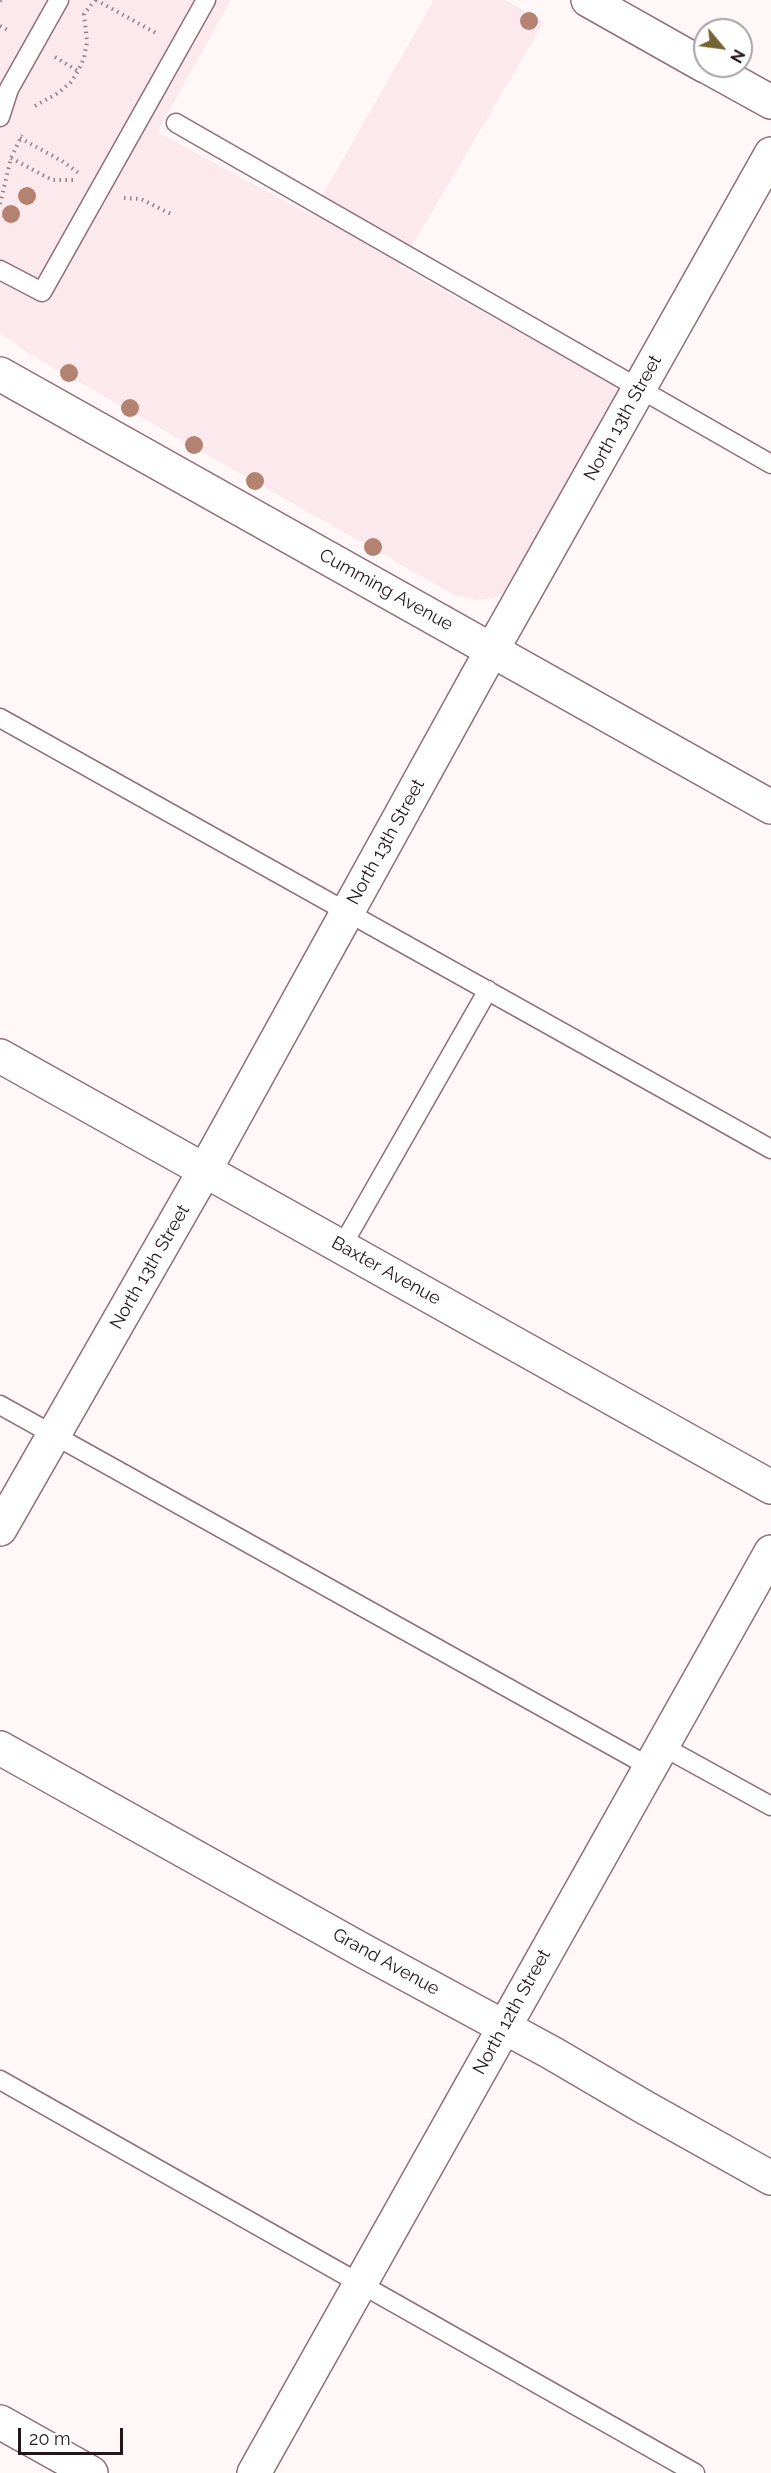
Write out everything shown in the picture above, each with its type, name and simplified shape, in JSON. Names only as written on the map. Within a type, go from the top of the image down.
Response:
[{"type":"street","points":[[588,0],[693,59]]},
{"type":"street","points":[[727,78],[771,102]]},
{"type":"street","name":"North 13th Street","points":[[0,1529],[205,1170],[492,650],[771,154]]},
{"type":"street","name":"Cumming Avenue","points":[[0,374],[771,807]]},
{"type":"street","name":"Baxter Avenue","points":[[0,1056],[342,1245],[771,1487]]},
{"type":"street","name":"North 12th Street","points":[[254,2473],[771,1552]]},
{"type":"street","name":"Grand Avenue","points":[[0,1748],[349,1943],[504,2026],[771,2178]]},
{"type":"street","points":[[0,2422],[91,2473]]},
{"type":"lane","points":[[0,117],[9,89],[59,0]]},
{"type":"lane","points":[[0,270],[42,292],[206,0]]},
{"type":"lane","points":[[176,123],[771,464]]},
{"type":"lane","points":[[0,718],[771,1149]]},
{"type":"lane","points":[[342,1245],[488,990]]},
{"type":"lane","points":[[0,1405],[656,1757],[771,1806]]},
{"type":"lane","points":[[0,2080],[695,2473]]},
{"type":"path","points":[[32,112],[36,104],[58,93],[71,82],[78,70],[84,58],[87,42],[84,14],[96,0],[180,46]]},
{"type":"path","points":[[0,204],[11,158],[24,130]]},
{"type":"path","points":[[11,158],[52,180],[86,179]]},
{"type":"shaded area","points":[[0,0],[231,0],[157,132],[311,215],[434,0],[505,0],[544,22],[400,266],[625,391],[507,591],[491,599],[475,600],[453,594],[26,352],[0,333]]}]
